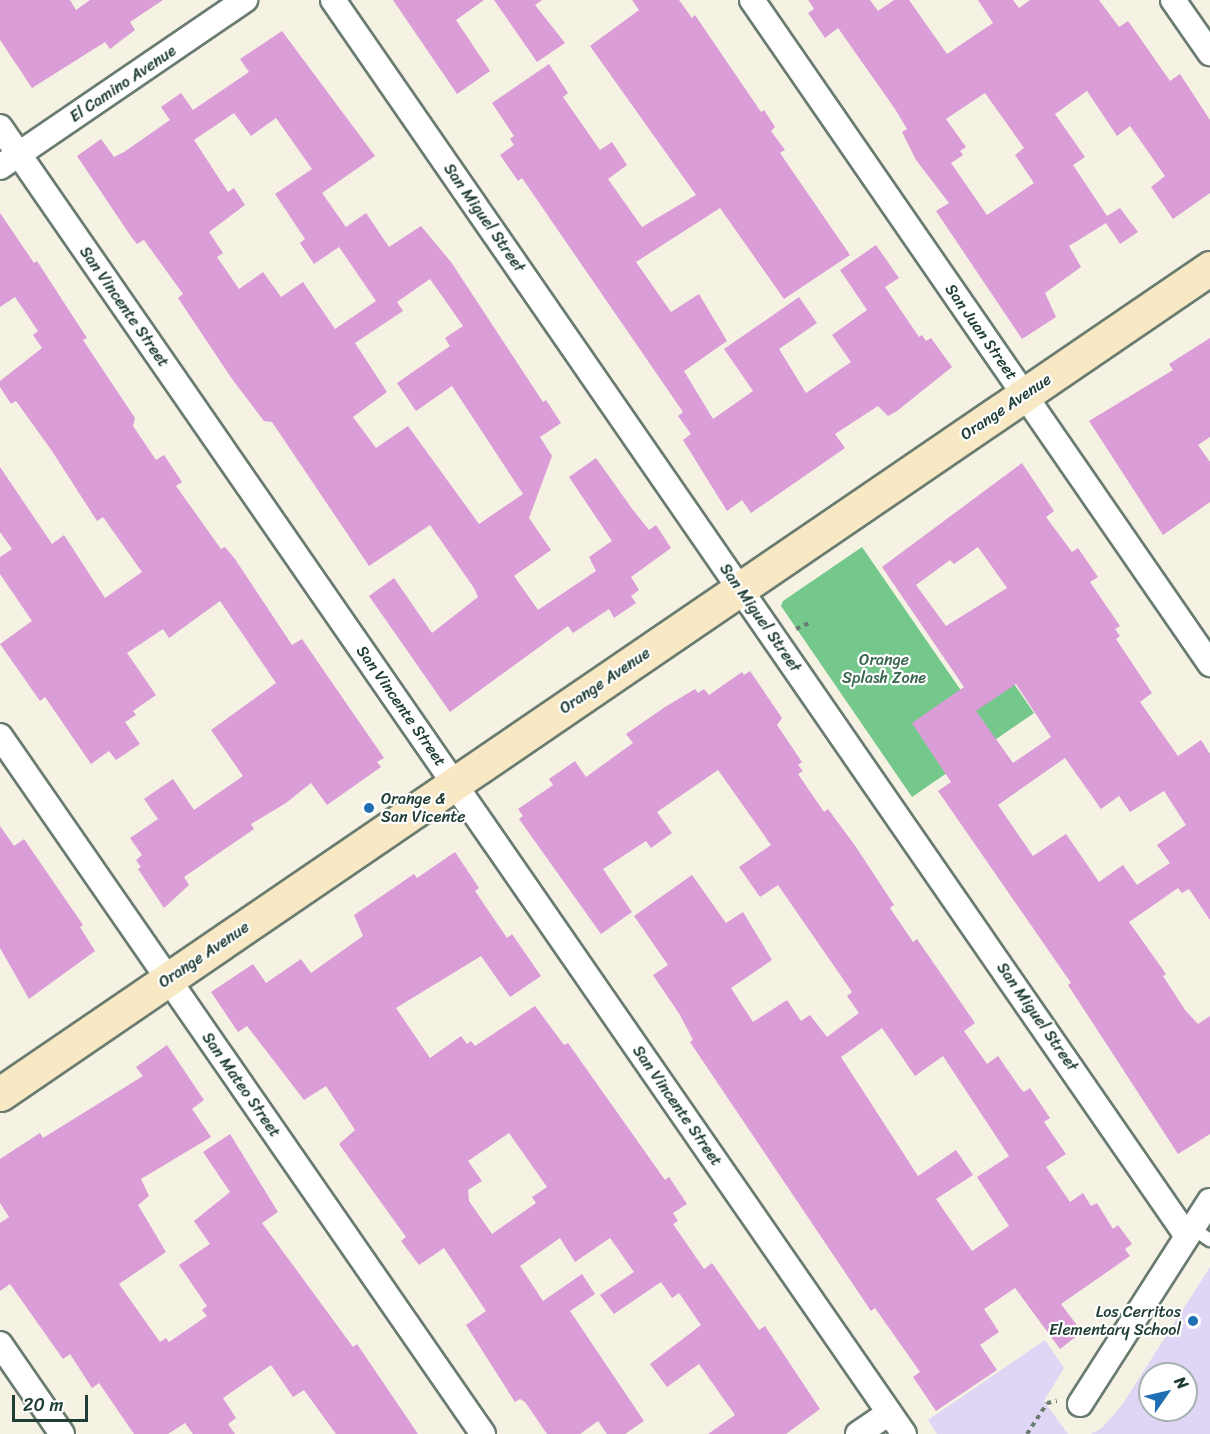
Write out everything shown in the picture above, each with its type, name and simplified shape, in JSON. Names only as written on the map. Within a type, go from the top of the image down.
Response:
[{"type":"street","name":"El Camino Avenue","points":[[10,161],[245,0]]},
{"type":"street","name":"San Miguel Street","points":[[333,0],[740,588],[1197,1234]]},
{"type":"street","name":"San Juan Street","points":[[752,0],[1210,664]]},
{"type":"street","points":[[1173,0],[1210,53]]},
{"type":"street","name":"San Vincente Street","points":[[0,127],[10,161],[454,784],[904,1434]]},
{"type":"street","name":"Orange Avenue","points":[[0,1094],[1210,268]]},
{"type":"street","name":"San Mateo Street","points":[[0,736],[483,1434]]},
{"type":"street","points":[[1080,1404],[1197,1234],[1210,1201]]},
{"type":"street","points":[[0,1344],[62,1434]]},
{"type":"street","points":[[858,1434],[889,1413]]},
{"type":"path","points":[[1027,1434],[1047,1403]]},
{"type":"shaded area","name":"Los Cerritos Elementary School","points":[[1210,1267],[1210,1434],[1091,1434],[1102,1428],[1122,1405],[1138,1380],[1138,1422],[1198,1422],[1198,1362],[1149,1362]]},
{"type":"shaded area","name":"Los Cerritos Elementary School","points":[[1045,1340],[1064,1368],[1044,1401],[1068,1434],[937,1434],[928,1420]]},
{"type":"green space","name":"Orange Splash Zone","points":[[862,547],[962,692],[1001,665],[1034,713],[912,797],[781,606],[783,601]]},
{"type":"building","points":[[0,0],[70,0],[76,10],[90,0],[163,0],[130,22],[135,30],[110,49],[105,42],[32,88],[0,40]]},
{"type":"building","points":[[393,0],[484,0],[456,20],[490,71],[457,94]]},
{"type":"building","points":[[494,0],[542,0],[535,5],[565,43],[537,62]]},
{"type":"building","points":[[632,0],[679,0],[692,18],[695,15],[761,112],[764,110],[775,127],[771,131],[785,150],[780,153],[850,255],[784,299],[720,208],[636,262],[671,312],[699,294],[727,341],[684,371],[713,419],[753,391],[724,349],[799,297],[817,323],[779,349],[806,393],[851,362],[832,335],[867,310],[840,270],[876,245],[899,278],[885,287],[919,337],[922,335],[926,341],[931,338],[952,367],[897,411],[888,416],[878,406],[835,434],[845,448],[751,513],[742,500],[727,511],[683,440],[691,434],[678,416],[683,412],[522,178],[518,181],[500,155],[514,145],[510,139],[514,136],[492,103],[549,64],[568,93],[563,97],[600,150],[612,142],[627,165],[608,179],[642,227],[696,195],[590,46],[639,10]]},
{"type":"building","points":[[808,0],[870,0],[878,11],[894,0],[909,0],[947,54],[993,23],[978,0],[1013,0],[1019,8],[1030,0],[1099,0],[1119,27],[1128,21],[1170,81],[1180,74],[1210,120],[1210,193],[1173,219],[1151,187],[1165,176],[1130,126],[1117,136],[1087,91],[1055,114],[1085,157],[1073,165],[1107,216],[1120,208],[1138,232],[1120,244],[1106,223],[1069,246],[1081,267],[1045,293],[1056,317],[1022,339],[936,211],[949,203],[916,160],[902,132],[907,129],[895,109],[838,28],[825,38],[808,13],[814,9]],"holes":[[[985,93],[1024,148],[1015,155],[1034,183],[987,215],[951,163],[963,155],[960,151],[966,147],[946,119]]]},
{"type":"building","points":[[282,31],[375,156],[322,193],[346,227],[366,213],[389,247],[421,226],[451,262],[543,402],[546,400],[561,423],[540,437],[552,456],[529,518],[551,550],[514,576],[538,610],[596,571],[589,557],[612,541],[569,477],[596,458],[649,530],[656,525],[671,548],[631,577],[639,590],[631,596],[636,603],[614,618],[609,609],[573,633],[568,626],[450,712],[369,596],[394,578],[432,633],[478,597],[474,588],[430,525],[369,566],[272,422],[264,421],[232,379],[178,298],[183,294],[144,240],[137,244],[132,238],[77,156],[101,139],[114,157],[124,152],[170,120],[161,107],[181,93],[193,110],[249,72],[240,59]],"holes":[[[234,113],[251,136],[276,118],[312,169],[275,194],[305,239],[300,243],[314,264],[339,247],[376,301],[335,329],[303,282],[281,297],[263,272],[239,289],[217,257],[223,253],[209,232],[245,205],[234,188],[228,192],[194,140]],[[430,279],[463,326],[445,338],[450,346],[397,383],[416,411],[452,386],[523,494],[479,524],[408,426],[376,448],[353,417],[387,392],[355,343],[403,311],[397,302]]]},
{"type":"building","points":[[0,213],[34,263],[37,261],[87,338],[83,340],[135,418],[133,426],[156,460],[164,455],[182,482],[176,486],[221,549],[225,547],[235,559],[292,645],[302,639],[384,758],[377,762],[381,767],[327,805],[311,783],[286,803],[251,824],[254,829],[184,877],[189,885],[164,908],[138,869],[141,867],[136,860],[142,855],[130,838],[158,819],[144,799],[173,779],[194,810],[243,776],[211,730],[276,683],[220,601],[169,638],[163,629],[127,653],[156,695],[133,711],[136,715],[125,722],[140,744],[116,760],[109,751],[91,764],[45,697],[40,701],[0,644],[32,621],[0,574],[0,557],[12,549],[0,532],[0,467],[52,544],[64,535],[105,598],[142,572],[103,517],[97,521],[52,451],[16,401],[11,404],[0,387],[0,381],[42,348],[33,335],[38,331],[15,297],[0,307]]},
{"type":"building","points":[[1210,338],[1210,437],[1198,445],[1210,462],[1210,502],[1163,535],[1089,421],[1173,370],[1169,364]]},
{"type":"building","points":[[1022,463],[1054,511],[1046,517],[1072,552],[1078,548],[1098,577],[1090,582],[1120,626],[1115,629],[1120,636],[1116,639],[1152,693],[1140,702],[1178,756],[1201,740],[1210,754],[1210,920],[1189,889],[1182,893],[1178,888],[1129,922],[1166,974],[1163,976],[1185,1010],[1198,1024],[1210,1016],[1210,1134],[1178,1154],[1068,985],[1071,983],[938,791],[951,782],[912,723],[964,687],[882,567]],"holes":[[[978,547],[1007,588],[946,626],[916,585],[950,560],[954,564]],[[1016,684],[1051,737],[1013,763],[976,711]],[[1065,758],[1101,809],[1119,796],[1130,812],[1164,791],[1186,825],[1157,845],[1170,863],[1137,885],[1123,865],[1099,882],[1066,834],[1033,856],[998,805]]]},
{"type":"building","points":[[750,671],[782,718],[777,725],[802,762],[798,765],[803,771],[798,774],[824,812],[828,809],[856,847],[894,905],[890,908],[913,942],[917,939],[975,1023],[964,1031],[987,1064],[998,1056],[1024,1092],[1030,1088],[1050,1118],[1044,1122],[1066,1154],[1046,1167],[1070,1202],[1083,1193],[1091,1206],[1097,1203],[1113,1229],[1118,1225],[1132,1244],[1125,1249],[1130,1256],[1061,1304],[1082,1332],[1060,1349],[1015,1288],[984,1309],[999,1332],[980,1345],[997,1370],[936,1411],[913,1377],[920,1372],[875,1308],[871,1311],[690,1042],[693,1040],[680,1015],[653,975],[668,965],[634,916],[692,875],[726,923],[743,912],[772,960],[731,988],[753,1022],[787,1000],[801,1021],[810,1015],[827,1037],[859,1013],[847,996],[852,992],[778,885],[760,897],[739,867],[771,845],[718,770],[657,812],[672,833],[651,848],[646,841],[603,869],[632,912],[601,934],[519,819],[523,816],[518,809],[553,785],[549,779],[575,761],[586,777],[633,743],[626,734],[665,707],[695,689],[698,693],[704,689],[709,695],[742,672],[744,675]],"holes":[[[882,1028],[915,1076],[943,1056],[1009,1156],[977,1177],[1009,1226],[972,1251],[936,1199],[973,1175],[956,1150],[918,1176],[841,1057]]]},
{"type":"building","points":[[0,826],[14,846],[24,839],[83,925],[80,927],[95,951],[29,999],[0,948]]},
{"type":"building","points":[[455,852],[479,888],[475,891],[507,938],[512,934],[541,976],[510,997],[481,956],[396,1008],[430,1058],[461,1036],[467,1044],[471,1041],[475,1046],[535,1006],[564,1045],[568,1043],[665,1180],[669,1177],[687,1204],[673,1213],[678,1221],[673,1224],[704,1269],[712,1263],[759,1330],[765,1326],[820,1409],[786,1434],[708,1434],[735,1415],[699,1364],[667,1387],[650,1364],[701,1325],[679,1293],[672,1298],[661,1282],[614,1314],[600,1295],[634,1272],[610,1238],[575,1262],[560,1238],[520,1266],[543,1301],[582,1274],[595,1294],[570,1311],[644,1421],[625,1434],[607,1434],[598,1421],[580,1434],[547,1434],[525,1402],[520,1399],[515,1402],[466,1325],[486,1311],[444,1248],[419,1265],[401,1241],[406,1237],[339,1144],[355,1130],[326,1086],[304,1100],[247,1026],[238,1032],[211,992],[253,964],[266,983],[301,959],[311,973],[363,936],[354,915],[414,874],[417,878]],"holes":[[[509,1133],[547,1187],[532,1197],[536,1203],[492,1234],[469,1201],[468,1190],[482,1181],[468,1161]]]},
{"type":"building","points":[[167,1045],[204,1100],[192,1109],[211,1137],[141,1179],[149,1196],[138,1205],[166,1252],[119,1284],[160,1342],[166,1338],[169,1342],[207,1316],[202,1310],[207,1306],[179,1265],[210,1244],[194,1221],[230,1192],[203,1152],[230,1134],[278,1212],[262,1223],[353,1347],[357,1344],[418,1434],[336,1434],[304,1390],[293,1397],[271,1365],[223,1398],[236,1418],[228,1424],[235,1434],[193,1434],[185,1423],[168,1434],[134,1434],[99,1383],[92,1388],[70,1354],[63,1359],[10,1284],[0,1291],[0,1223],[9,1217],[0,1203],[0,1159],[40,1133],[43,1138],[143,1076],[136,1067]]},
{"type":"place","name":"Orange & San Vicente","points":[[369,808]]},
{"type":"place","name":"Los Cerritos Elementary School","points":[[1193,1321]]}]
